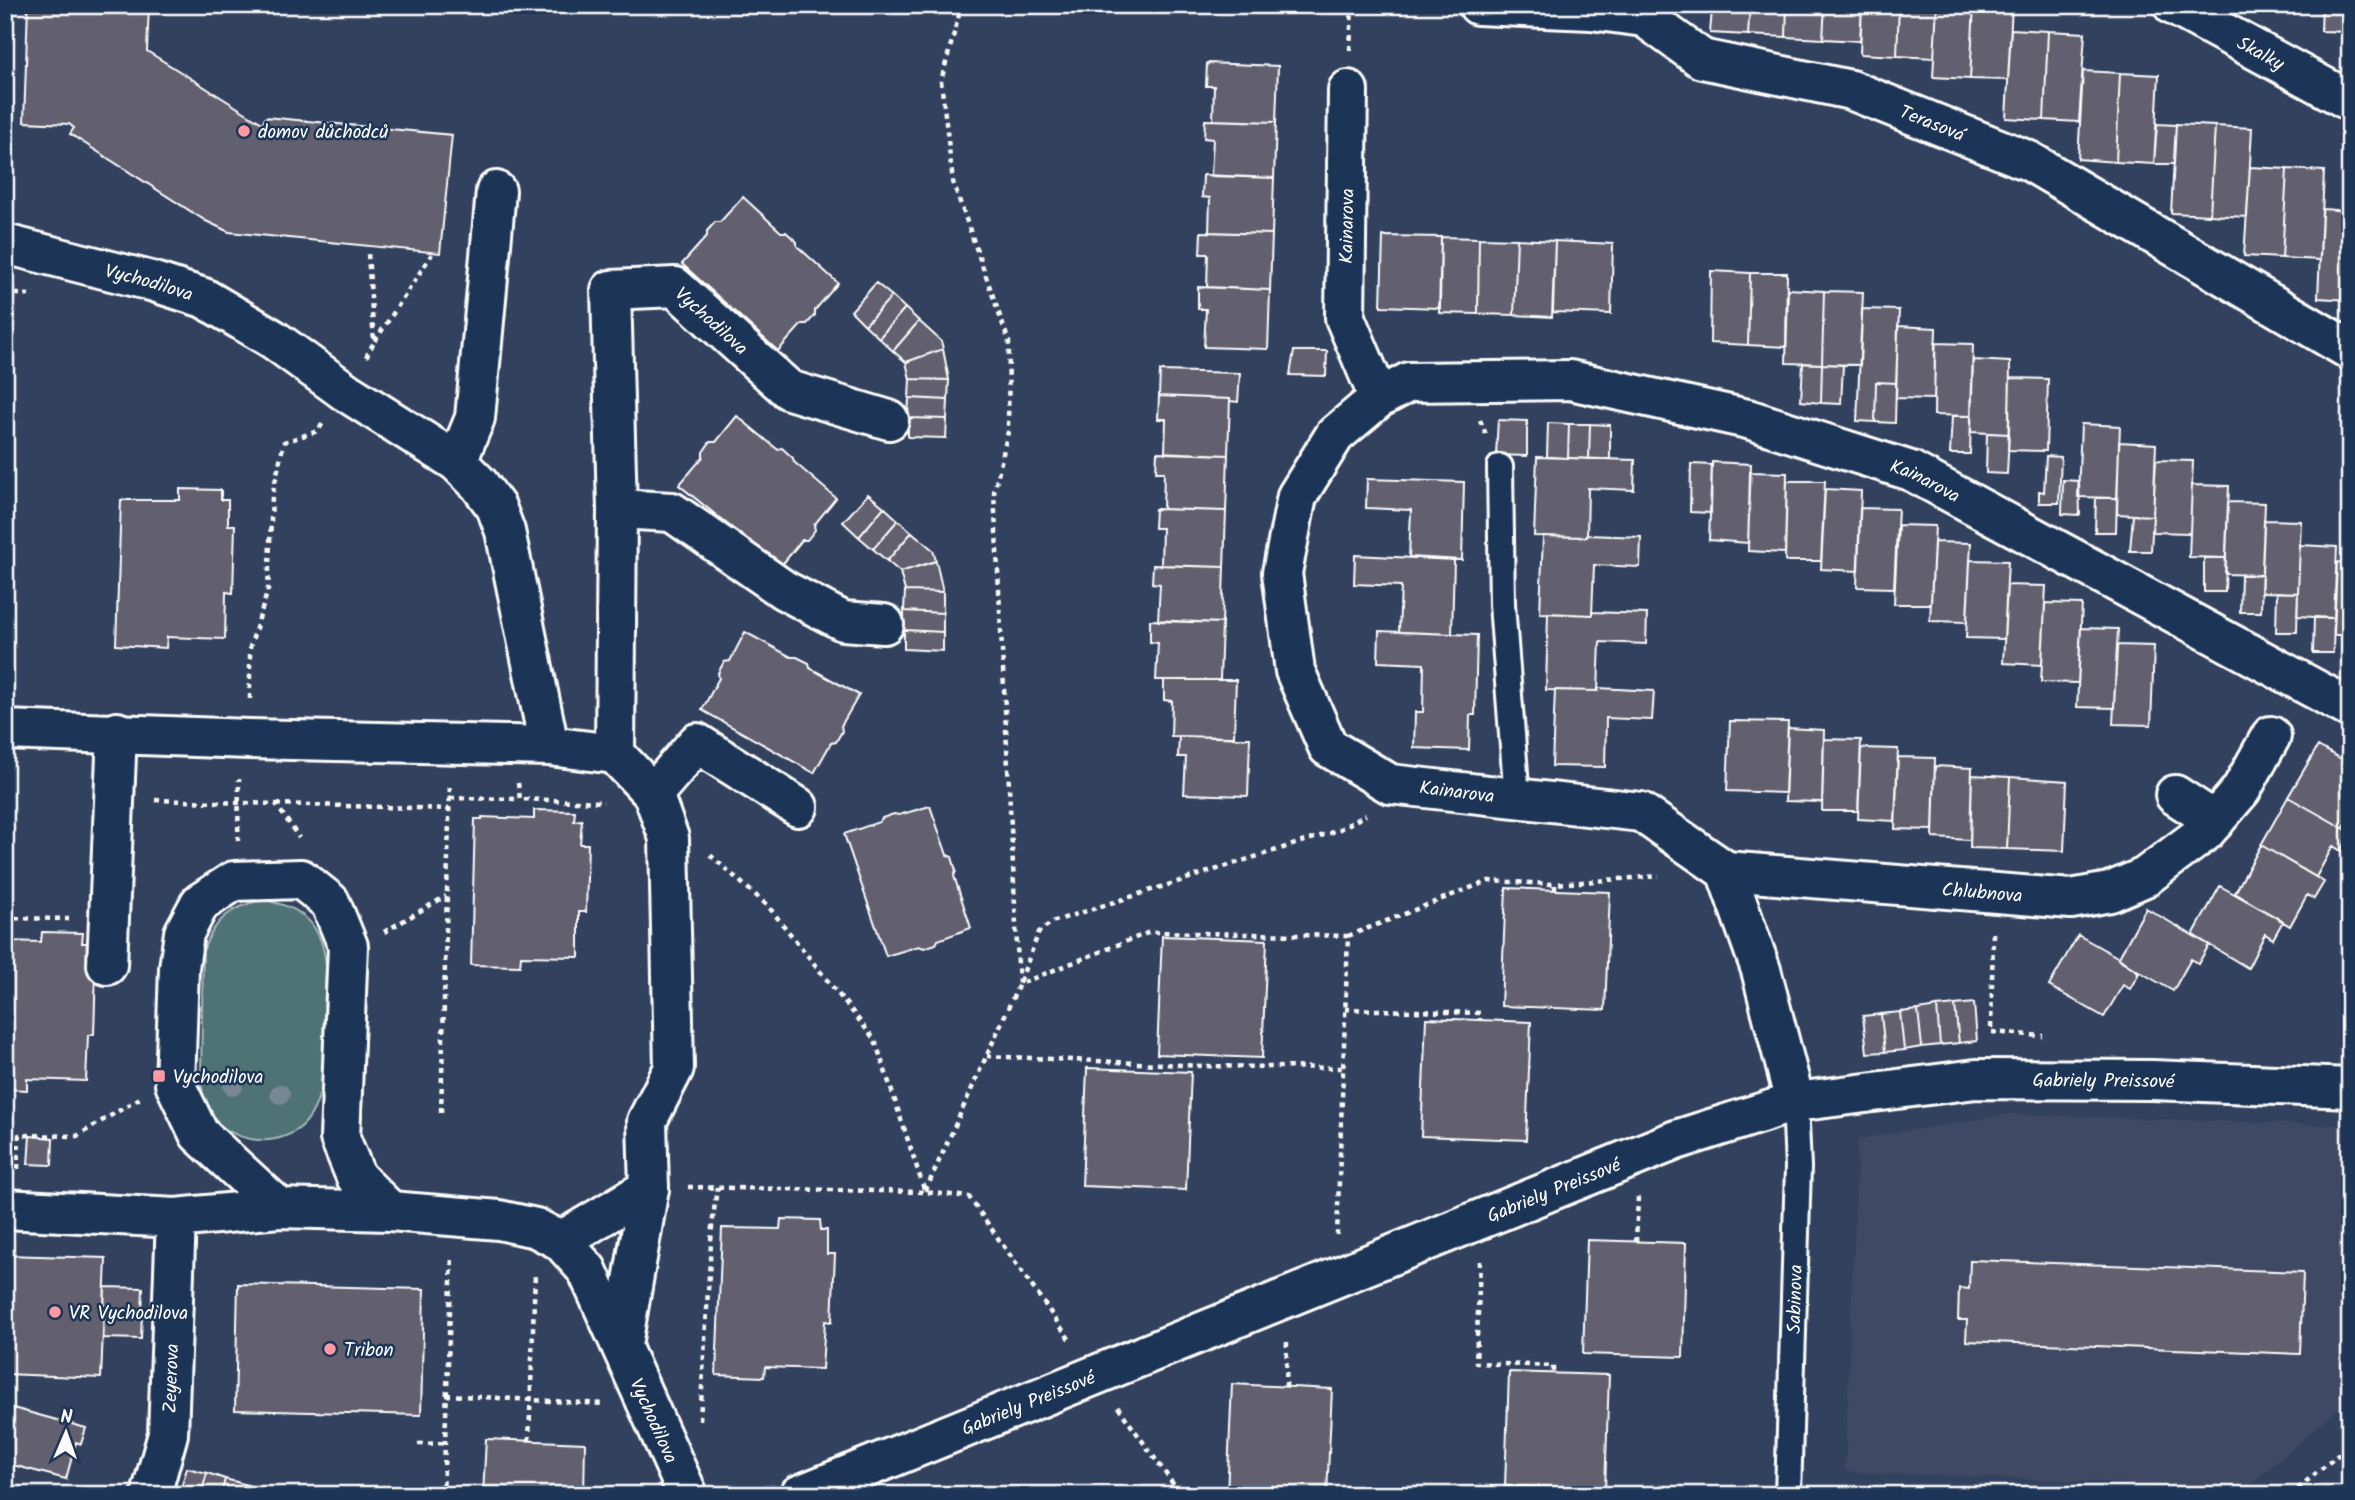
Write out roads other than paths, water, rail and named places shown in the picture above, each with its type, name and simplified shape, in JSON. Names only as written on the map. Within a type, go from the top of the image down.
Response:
[{"type":"street","name":"Terasová","points":[[1478,5],[1591,10],[1644,17],[1702,59],[1851,90],[2029,161],[2350,350]]},
{"type":"street","name":"Skalky","points":[[2173,5],[2350,101]]},
{"type":"street","name":"Kainarova","points":[[1348,90],[1345,318],[1379,398]]},
{"type":"street","points":[[457,462],[475,418],[496,191]]},
{"type":"street","name":"Vychodilova","points":[[5,244],[151,281],[204,298],[273,338],[346,392],[457,462],[491,499],[505,531],[532,745]]},
{"type":"street","name":"Vychodilova","points":[[615,754],[617,509],[611,290],[675,287],[789,390],[889,421]]},
{"type":"street","name":"Kainarova","points":[[1726,871],[1641,813],[1390,785],[1328,747],[1295,671],[1282,573],[1297,496],[1335,435],[1379,398],[1409,382],[1570,380],[1748,419],[1911,471],[2350,708]]},
{"type":"street","points":[[617,509],[672,512],[796,596],[843,621],[884,624]]},
{"type":"street","points":[[5,730],[532,745],[615,754],[653,794],[669,838],[674,1068],[647,1121],[649,1188],[622,1345]]},
{"type":"street","points":[[107,965],[117,733]]},
{"type":"street","name":"Chlubnova","points":[[1726,871],[2071,899],[2110,892],[2145,877],[2205,832],[2241,790],[2271,736]]},
{"type":"street","points":[[653,794],[697,743],[798,807]]},
{"type":"street","points":[[2175,795],[2215,821]]},
{"type":"street","points":[[1726,871],[1761,970],[1795,1102]]},
{"type":"street","points":[[279,1208],[199,1134],[175,1084],[179,968],[184,933],[200,903],[234,881],[301,879],[330,902],[348,946],[340,1138],[356,1177],[390,1212]]},
{"type":"street","name":"Gabriely Preissové","points":[[799,1495],[1676,1140],[1795,1102],[1976,1079],[2152,1080],[2350,1088]]},
{"type":"street","points":[[5,1209],[176,1218],[279,1208],[390,1212],[499,1220],[549,1234],[649,1188]]},
{"type":"street","name":"Zeyerova","points":[[151,1495],[168,1434],[176,1218]]},
{"type":"street","name":"Vychodilova","points":[[549,1234],[587,1270],[688,1495]]},
{"type":"lane","points":[[1500,467],[1502,604],[1517,799]]},
{"type":"lane","name":"Sabinova","points":[[1788,1495],[1798,1167],[1795,1102]]},
{"type":"place","name":"domov důchodců","points":[[244,131]]},
{"type":"place","name":"Vychodilova","points":[[159,1076]]},
{"type":"place","name":"VR Vychodilova","points":[[55,1312]]},
{"type":"place","name":"Tribon","points":[[330,1349]]}]
